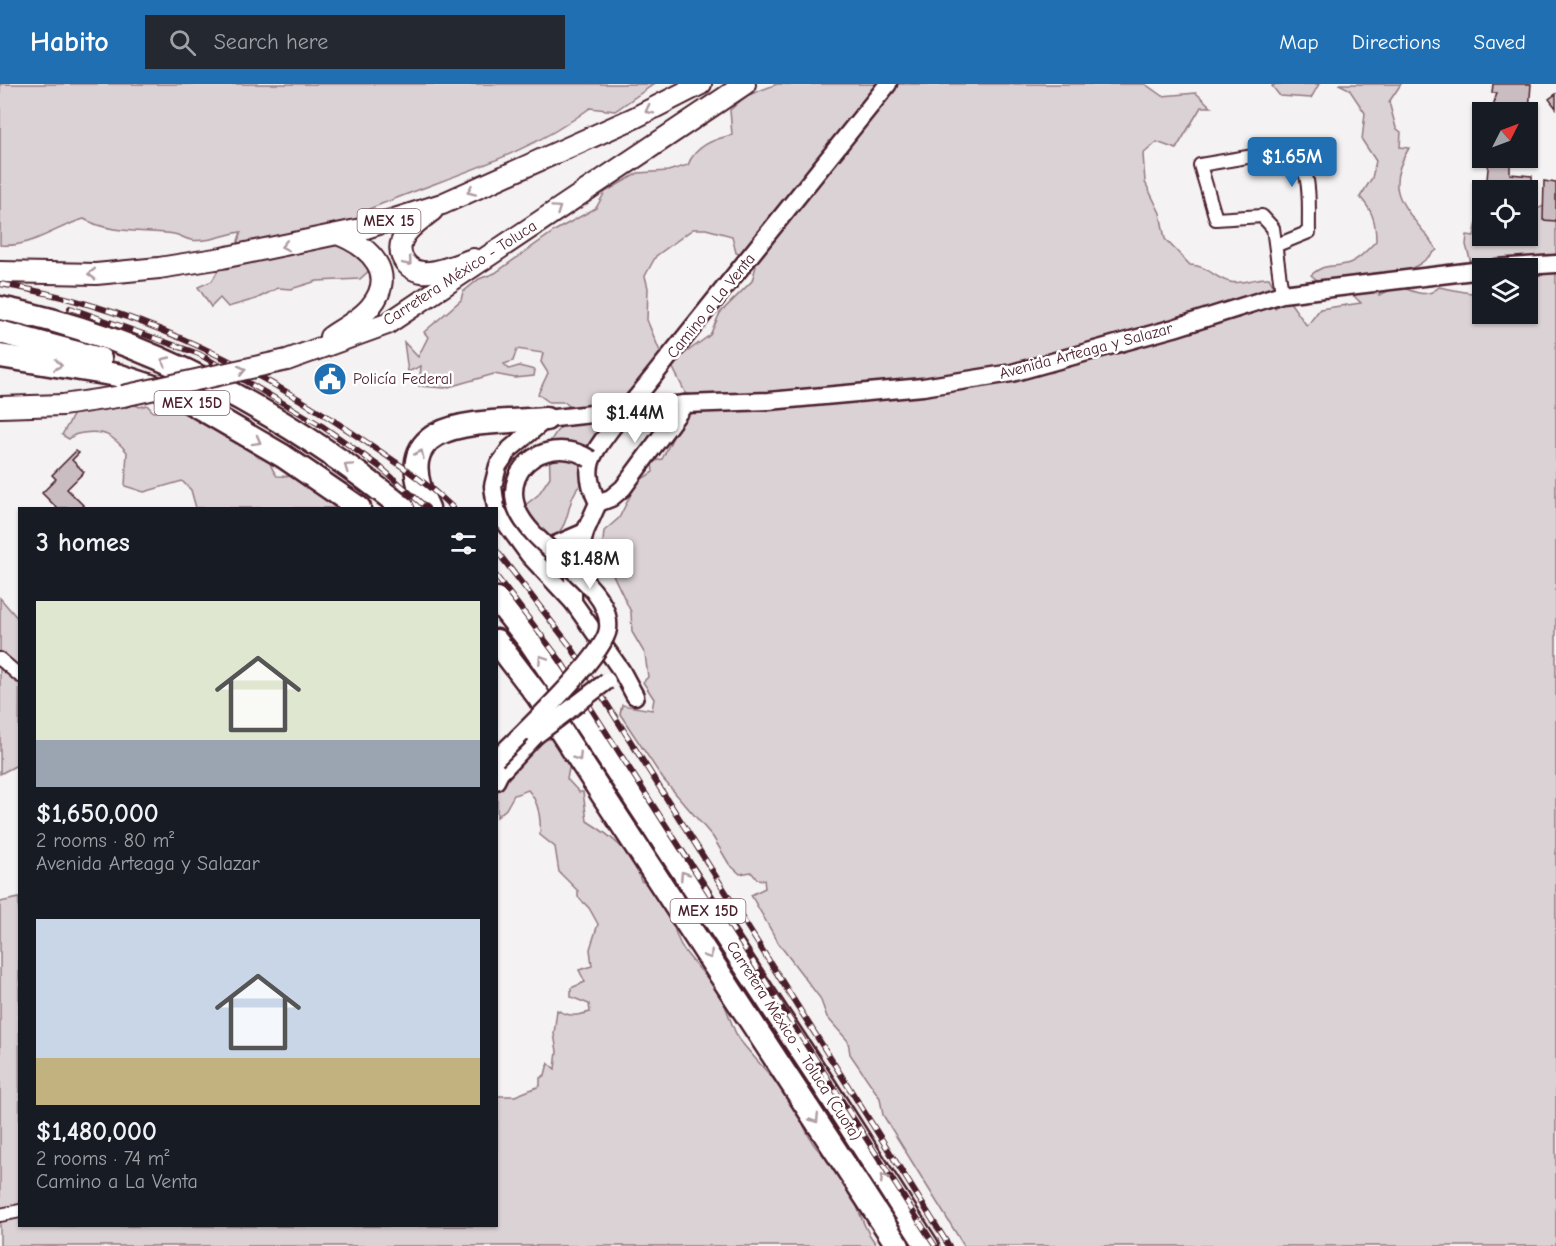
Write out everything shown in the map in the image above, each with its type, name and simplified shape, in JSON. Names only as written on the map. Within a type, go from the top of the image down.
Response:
[{"type":"highway","name":"MEX 15D","points":[[0,308],[54,321],[162,359],[265,413],[326,452],[402,507]]},
{"type":"highway","points":[[0,332],[36,342]]},
{"type":"highway","points":[[0,340],[36,342]]},
{"type":"highway","name":"MEX 15D","points":[[36,342],[145,373],[326,452]]},
{"type":"highway","name":"MEX 15D","points":[[0,356],[117,375],[178,395],[292,461],[358,507]]},
{"type":"highway","points":[[428,507],[418,488],[415,471],[419,453],[430,438],[455,427],[546,419]]},
{"type":"highway","name":"Carretera México - Toluca (Cuota)","points":[[498,602],[531,643],[580,715],[820,1078],[927,1246]]},
{"type":"highway","name":"Carretera México - Toluca (Cuota)","points":[[498,644],[538,696],[898,1246]]},
{"type":"main road","name":"MEX 15","points":[[0,272],[96,274],[124,272],[222,258],[340,235],[442,204],[634,118],[701,84]]},
{"type":"main road","name":"Carretera México - Toluca","points":[[1,408],[63,405],[123,396],[288,360],[387,324],[745,84]]},
{"type":"main road","points":[[442,204],[404,235],[401,253],[406,264],[417,271],[429,272],[492,253]]},
{"type":"main road","points":[[311,351],[366,311],[379,291],[380,274],[375,258],[364,246],[340,235]]},
{"type":"street","name":"Camino a La Venta","points":[[590,459],[636,398],[888,84]]},
{"type":"street","points":[[1277,245],[1309,232],[1306,172],[1300,158],[1289,150],[1200,165],[1216,219],[1262,216],[1273,228],[1282,294]]},
{"type":"street","points":[[1538,265],[1556,264]]},
{"type":"street","name":"Avenida Arteaga y Salazar","points":[[546,419],[685,404],[769,401],[923,387],[1012,373],[1174,328],[1282,294],[1472,271]]},
{"type":"street","points":[[598,503],[611,498],[623,488],[685,404]]},
{"type":"street","points":[[496,507],[493,486],[498,466],[510,449],[546,419]]},
{"type":"street","points":[[498,757],[590,661],[607,635],[608,619],[598,598],[526,523],[515,500],[519,476],[535,456],[558,448],[575,451],[590,459],[588,474],[598,503],[585,532],[573,580],[573,602]]},
{"type":"street","points":[[498,512],[529,555],[573,602],[621,670],[636,696]]},
{"type":"street","points":[[529,555],[585,532]]},
{"type":"street","points":[[0,659],[18,674]]},
{"type":"street","points":[[498,777],[535,736],[621,670]]},
{"type":"street","points":[[0,1215],[18,1211]]},
{"type":"shaded area","points":[[0,84],[654,84],[615,111],[590,108],[538,141],[511,154],[369,209],[356,221],[374,266],[360,279],[317,281],[291,289],[278,288],[256,299],[228,307],[220,298],[211,307],[198,287],[212,281],[220,267],[241,249],[238,241],[241,232],[197,241],[174,234],[105,227],[84,219],[33,240],[0,245]]},
{"type":"shaded area","points":[[777,84],[1145,84],[1162,96],[1196,93],[1211,107],[1201,107],[1176,149],[1157,142],[1143,154],[1145,182],[1160,213],[1165,239],[1190,265],[1201,267],[1224,280],[1239,282],[1269,278],[1276,291],[1275,308],[1287,298],[1307,326],[1320,309],[1361,303],[1344,286],[1329,290],[1311,275],[1324,267],[1346,264],[1354,260],[1376,241],[1373,218],[1360,197],[1372,178],[1376,161],[1362,140],[1365,113],[1349,89],[1339,84],[1401,84],[1389,102],[1396,128],[1401,132],[1400,147],[1409,148],[1398,173],[1398,192],[1407,210],[1437,250],[1418,265],[1389,279],[1384,283],[1379,295],[1400,286],[1425,294],[1439,287],[1472,292],[1472,324],[1538,324],[1538,258],[1472,258],[1472,263],[1466,245],[1467,235],[1472,236],[1472,246],[1538,246],[1538,209],[1550,203],[1556,207],[1556,1246],[964,1246],[883,1115],[880,1098],[850,1054],[848,1041],[827,1017],[820,998],[779,944],[751,895],[765,888],[764,880],[757,879],[751,872],[740,874],[729,864],[713,837],[663,779],[620,714],[622,705],[652,710],[654,699],[643,682],[648,677],[645,654],[632,632],[631,612],[602,552],[604,531],[619,518],[637,482],[653,472],[652,462],[662,459],[689,413],[690,394],[686,394],[672,366],[673,356],[681,356],[710,335],[720,313],[752,281],[756,266],[743,261],[743,255],[736,253],[732,236],[706,229],[693,229],[656,256],[645,276],[648,288],[647,320],[664,361],[605,416],[602,425],[607,441],[590,484],[581,484],[576,490],[564,525],[553,538],[540,529],[534,529],[524,506],[538,495],[550,477],[549,443],[557,431],[576,414],[565,402],[549,402],[538,394],[548,373],[541,362],[543,353],[517,349],[513,361],[504,364],[509,369],[519,366],[535,370],[534,376],[515,378],[494,374],[445,388],[419,386],[421,366],[408,372],[404,342],[418,357],[428,337],[424,332],[461,300],[463,292],[479,279],[495,273],[556,230],[596,208],[605,192],[638,173],[668,171],[688,165],[700,148],[732,135],[730,110],[746,96]]},
{"type":"shaded area","points":[[1276,84],[1319,84],[1311,98],[1280,96],[1272,86]]},
{"type":"shaded area","points":[[122,400],[140,407],[147,405],[153,412],[185,408],[202,415],[214,430],[228,439],[261,444],[277,476],[315,477],[350,507],[196,507],[191,490],[182,481],[144,492],[125,486],[127,452],[117,442],[108,435],[97,432],[77,434],[69,439],[62,435],[79,405]]},
{"type":"shaded area","points":[[0,598],[18,619],[18,765],[0,774]]},
{"type":"shaded area","points":[[532,739],[558,739],[570,763],[567,779],[579,792],[583,792],[587,821],[627,853],[641,881],[652,887],[666,902],[678,940],[684,950],[720,995],[739,1039],[785,1094],[815,1146],[850,1189],[865,1226],[878,1246],[0,1246],[0,902],[18,898],[18,1227],[498,1227],[498,1096],[515,1096],[540,1086],[540,1078],[545,1075],[548,1063],[555,1069],[557,1051],[554,1034],[557,1010],[573,1015],[590,1012],[589,1004],[571,997],[571,988],[585,982],[579,970],[592,966],[590,949],[598,924],[589,908],[578,897],[578,891],[559,872],[555,847],[540,835],[538,811],[535,800],[528,790],[514,795],[506,809],[498,816],[498,787]]},
{"type":"building","points":[[1493,84],[1531,84],[1530,102],[1494,102],[1497,93],[1492,93]]},
{"type":"building","points":[[1556,94],[1556,108],[1549,99]]},
{"type":"building","points":[[1488,168],[1510,168],[1510,174],[1532,176],[1532,180],[1487,180]]},
{"type":"building","points":[[1544,181],[1556,183],[1556,221],[1543,220]]},
{"type":"building","points":[[76,451],[79,453],[72,460],[84,472],[67,489],[85,507],[56,507],[42,493],[56,479],[52,475]]},
{"type":"railway","points":[[0,284],[47,293],[139,321],[227,360],[269,382],[351,432],[417,477],[452,507]]},
{"type":"railway","points":[[70,308],[199,354],[322,426],[380,467],[426,507]]},
{"type":"railway","points":[[498,553],[571,647],[949,1246]]},
{"type":"railway","points":[[498,579],[560,660],[935,1246]]},
{"type":"place","name":"Policía Federal","points":[[330,379]]}]
